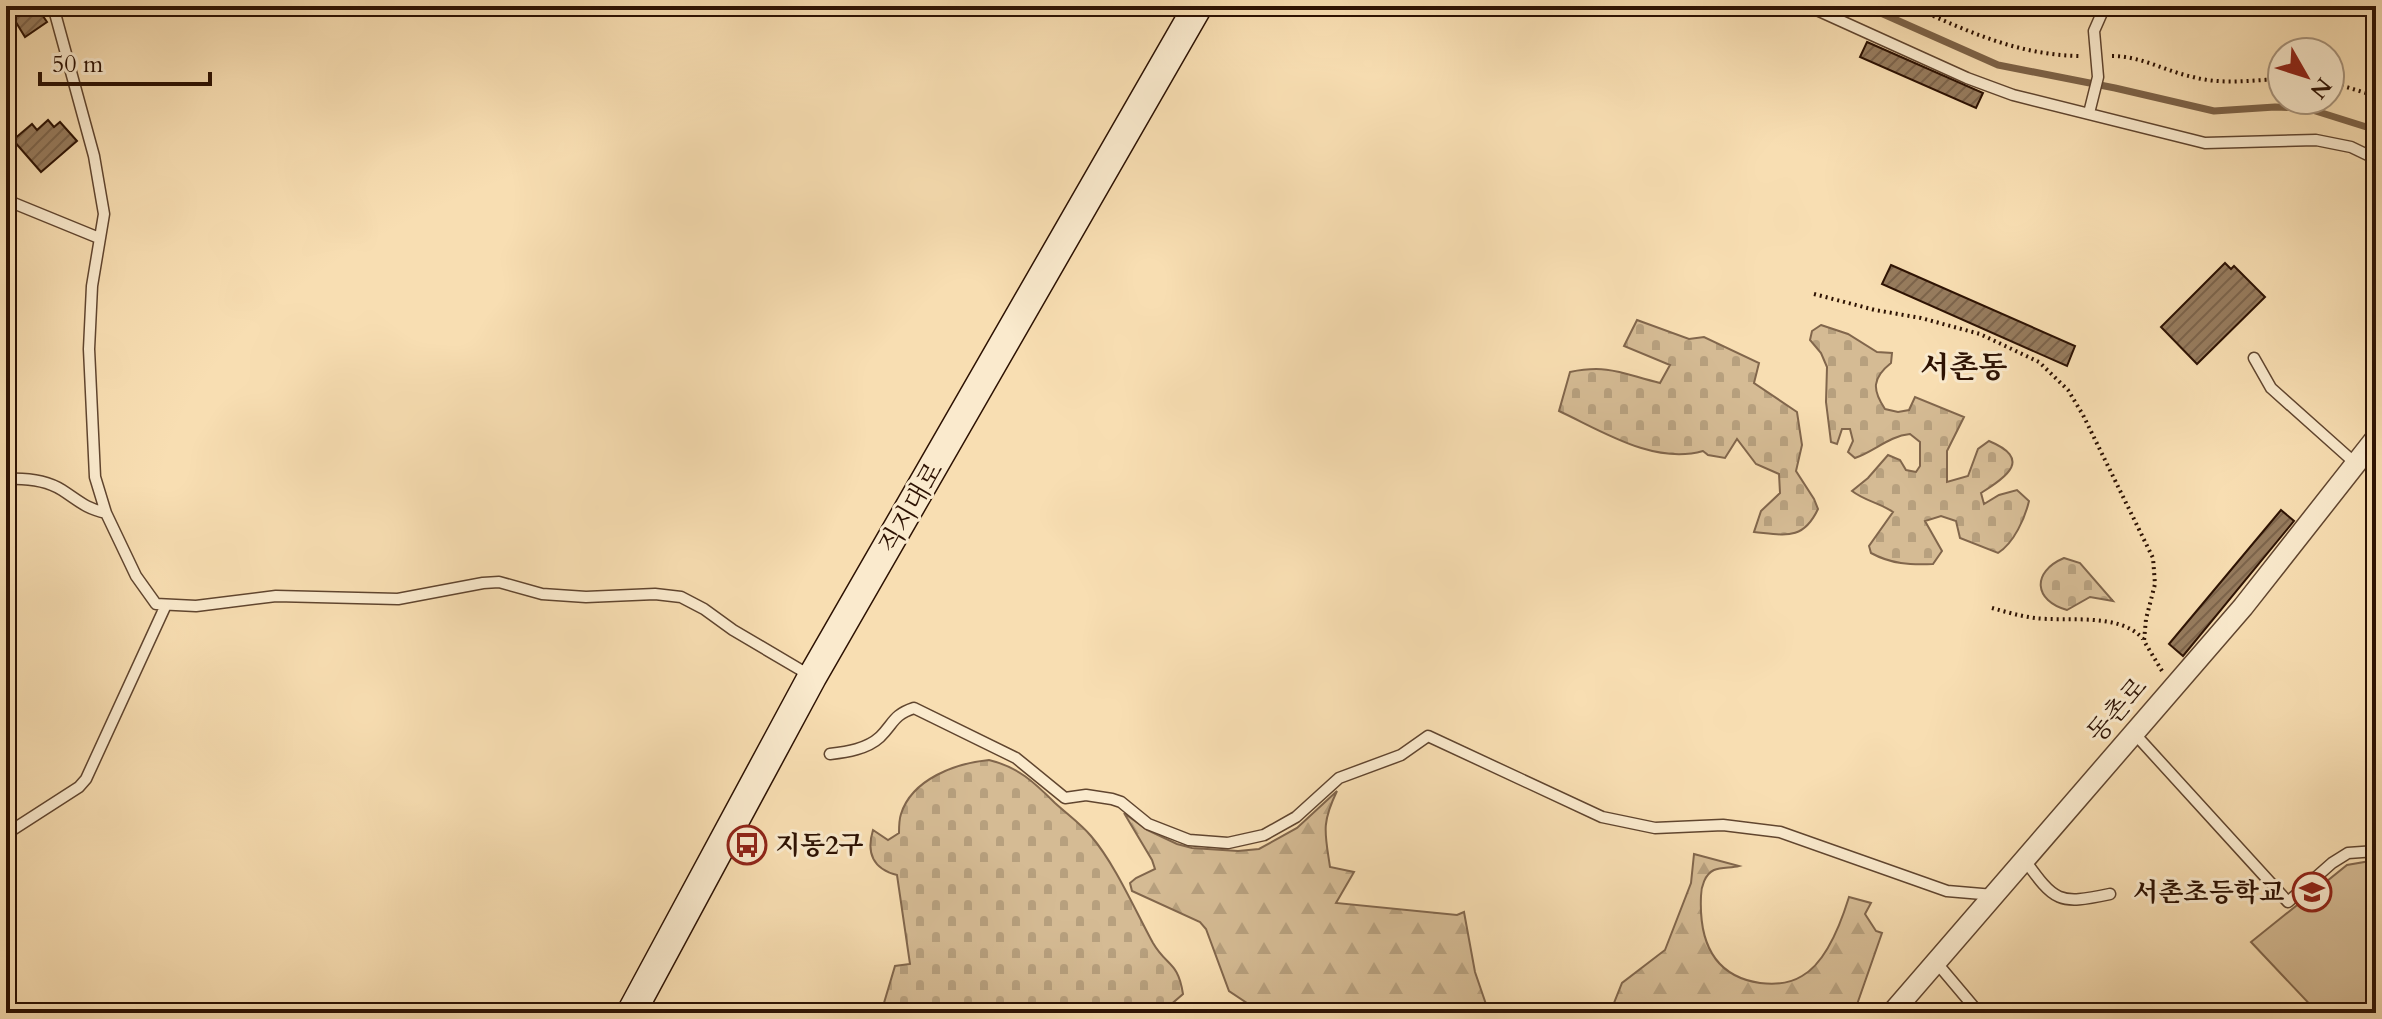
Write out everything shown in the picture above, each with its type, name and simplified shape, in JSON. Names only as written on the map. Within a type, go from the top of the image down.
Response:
[{"type":"main road","name":"직지대로","points":[[631,1013],[812,677],[1198,6]]},
{"type":"street","name":"동촌로","points":[[1892,1013],[2243,607],[2376,438]]},
{"type":"lane","points":[[53,6],[94,156],[104,214],[92,286],[89,393],[95,477],[106,513],[136,576],[156,604],[165,607],[276,596],[398,599],[499,582],[542,594],[586,597],[655,594],[681,597],[704,609],[812,677]]},
{"type":"lane","points":[[1808,6],[1996,90],[2205,143],[2316,140],[2351,147],[2376,159]]},
{"type":"lane","points":[[2089,113],[2098,77],[2094,31],[2105,6]]},
{"type":"lane","points":[[6,200],[99,238]]},
{"type":"lane","points":[[2254,358],[2271,388],[2355,463]]},
{"type":"lane","points":[[6,479],[32,480],[50,485],[85,508],[106,513]]},
{"type":"lane","points":[[6,834],[79,787],[86,779],[165,607]]},
{"type":"lane","points":[[830,754],[869,745],[879,738],[899,713],[914,708],[1016,758],[1065,798],[1086,795],[1112,799],[1121,802],[1148,824],[1189,840],[1214,844],[1264,835],[1296,817],[1339,778],[1401,755],[1428,736],[1525,783],[1617,821],[1655,828],[1723,825],[1780,832],[1947,891],[1994,895]]},
{"type":"lane","points":[[2133,731],[2288,902],[2348,853],[2376,851]]},
{"type":"lane","points":[[2024,859],[2047,890],[2059,898],[2072,900],[2110,894]]},
{"type":"lane","points":[[1936,962],[1979,1013]]},
{"type":"path","points":[[2346,87],[2376,96]]},
{"type":"path","points":[[1814,294],[1980,334],[2025,354],[2059,379],[2083,415],[2153,558],[2155,584],[2144,641]]},
{"type":"path","points":[[1992,608],[2036,618],[2105,622],[2131,628],[2144,641],[2171,687]]},
{"type":"green space","points":[[1637,320],[1689,339],[1704,337],[1759,363],[1754,383],[1797,412],[1802,445],[1796,471],[1818,509],[1806,527],[1792,534],[1754,532],[1761,511],[1780,493],[1779,474],[1756,464],[1737,439],[1725,458],[1703,451],[1666,453],[1629,444],[1559,411],[1570,372],[1606,370],[1660,383],[1670,365],[1624,346]]},
{"type":"green space","points":[[1821,325],[1848,334],[1877,352],[1892,353],[1891,363],[1880,374],[1876,384],[1885,409],[1898,412],[1909,410],[1915,397],[1964,417],[1947,451],[1947,482],[1968,476],[1978,449],[1989,441],[2010,454],[2012,461],[2007,474],[1981,493],[1984,504],[1999,495],[2017,490],[2029,501],[2018,530],[2004,549],[1998,553],[1960,538],[1956,521],[1941,516],[1925,521],[1942,551],[1933,564],[1901,563],[1871,553],[1869,546],[1893,512],[1852,491],[1888,455],[1900,460],[1906,470],[1916,472],[1920,466],[1920,442],[1910,434],[1902,435],[1855,458],[1848,452],[1853,441],[1850,429],[1842,429],[1837,444],[1831,442],[1826,402],[1827,367],[1810,340],[1812,331]]},
{"type":"green space","points":[[2064,558],[2080,563],[2113,601],[2090,597],[2067,610],[2048,600],[2041,586],[2042,578],[2053,564]]},
{"type":"green space","points":[[989,760],[1017,771],[1033,782],[1083,827],[1100,847],[1153,943],[1175,970],[1181,983],[1183,994],[1161,1013],[881,1013],[895,966],[910,964],[897,875],[882,869],[873,859],[870,846],[873,830],[888,840],[899,833],[900,816],[907,802],[925,782],[950,769]]},
{"type":"green space","points":[[1337,791],[1328,812],[1326,829],[1330,867],[1354,872],[1336,903],[1457,915],[1464,912],[1475,972],[1489,1013],[1262,1013],[1229,991],[1206,929],[1200,922],[1132,891],[1130,883],[1155,869],[1124,813],[1147,830],[1192,848],[1259,849],[1297,828]]},
{"type":"green space","points":[[1694,854],[1739,866],[1717,869],[1708,874],[1702,889],[1701,912],[1706,941],[1712,953],[1731,973],[1744,979],[1776,984],[1802,976],[1826,952],[1849,897],[1871,903],[1865,914],[1876,931],[1882,933],[1854,1013],[1610,1013],[1622,983],[1665,950],[1691,883]]},
{"type":"green space","points":[[2376,860],[2376,1013],[2318,1013],[2251,942],[2347,865]]},
{"type":"building","points":[[6,6],[36,6],[47,22],[25,37]]},
{"type":"building","points":[[1867,42],[1983,93],[1976,108],[1860,57]]},
{"type":"building","points":[[48,120],[54,127],[60,122],[77,141],[41,172],[13,140],[32,124],[37,130]]},
{"type":"building","points":[[2225,263],[2231,269],[2234,266],[2265,297],[2197,364],[2161,327]]},
{"type":"building","points":[[1891,265],[2075,346],[2067,366],[1882,284]]},
{"type":"building","points":[[2281,510],[2294,521],[2183,656],[2169,644]]},
{"type":"waterway","points":[[1865,6],[1998,65],[2214,111],[2306,108],[2376,130]]},
{"type":"place","name":"지동2구","points":[[747,845]]},
{"type":"place","name":"서촌초등학교","points":[[2312,892]]},
{"type":"district","name":"서촌동","points":[[1964,367]]}]
